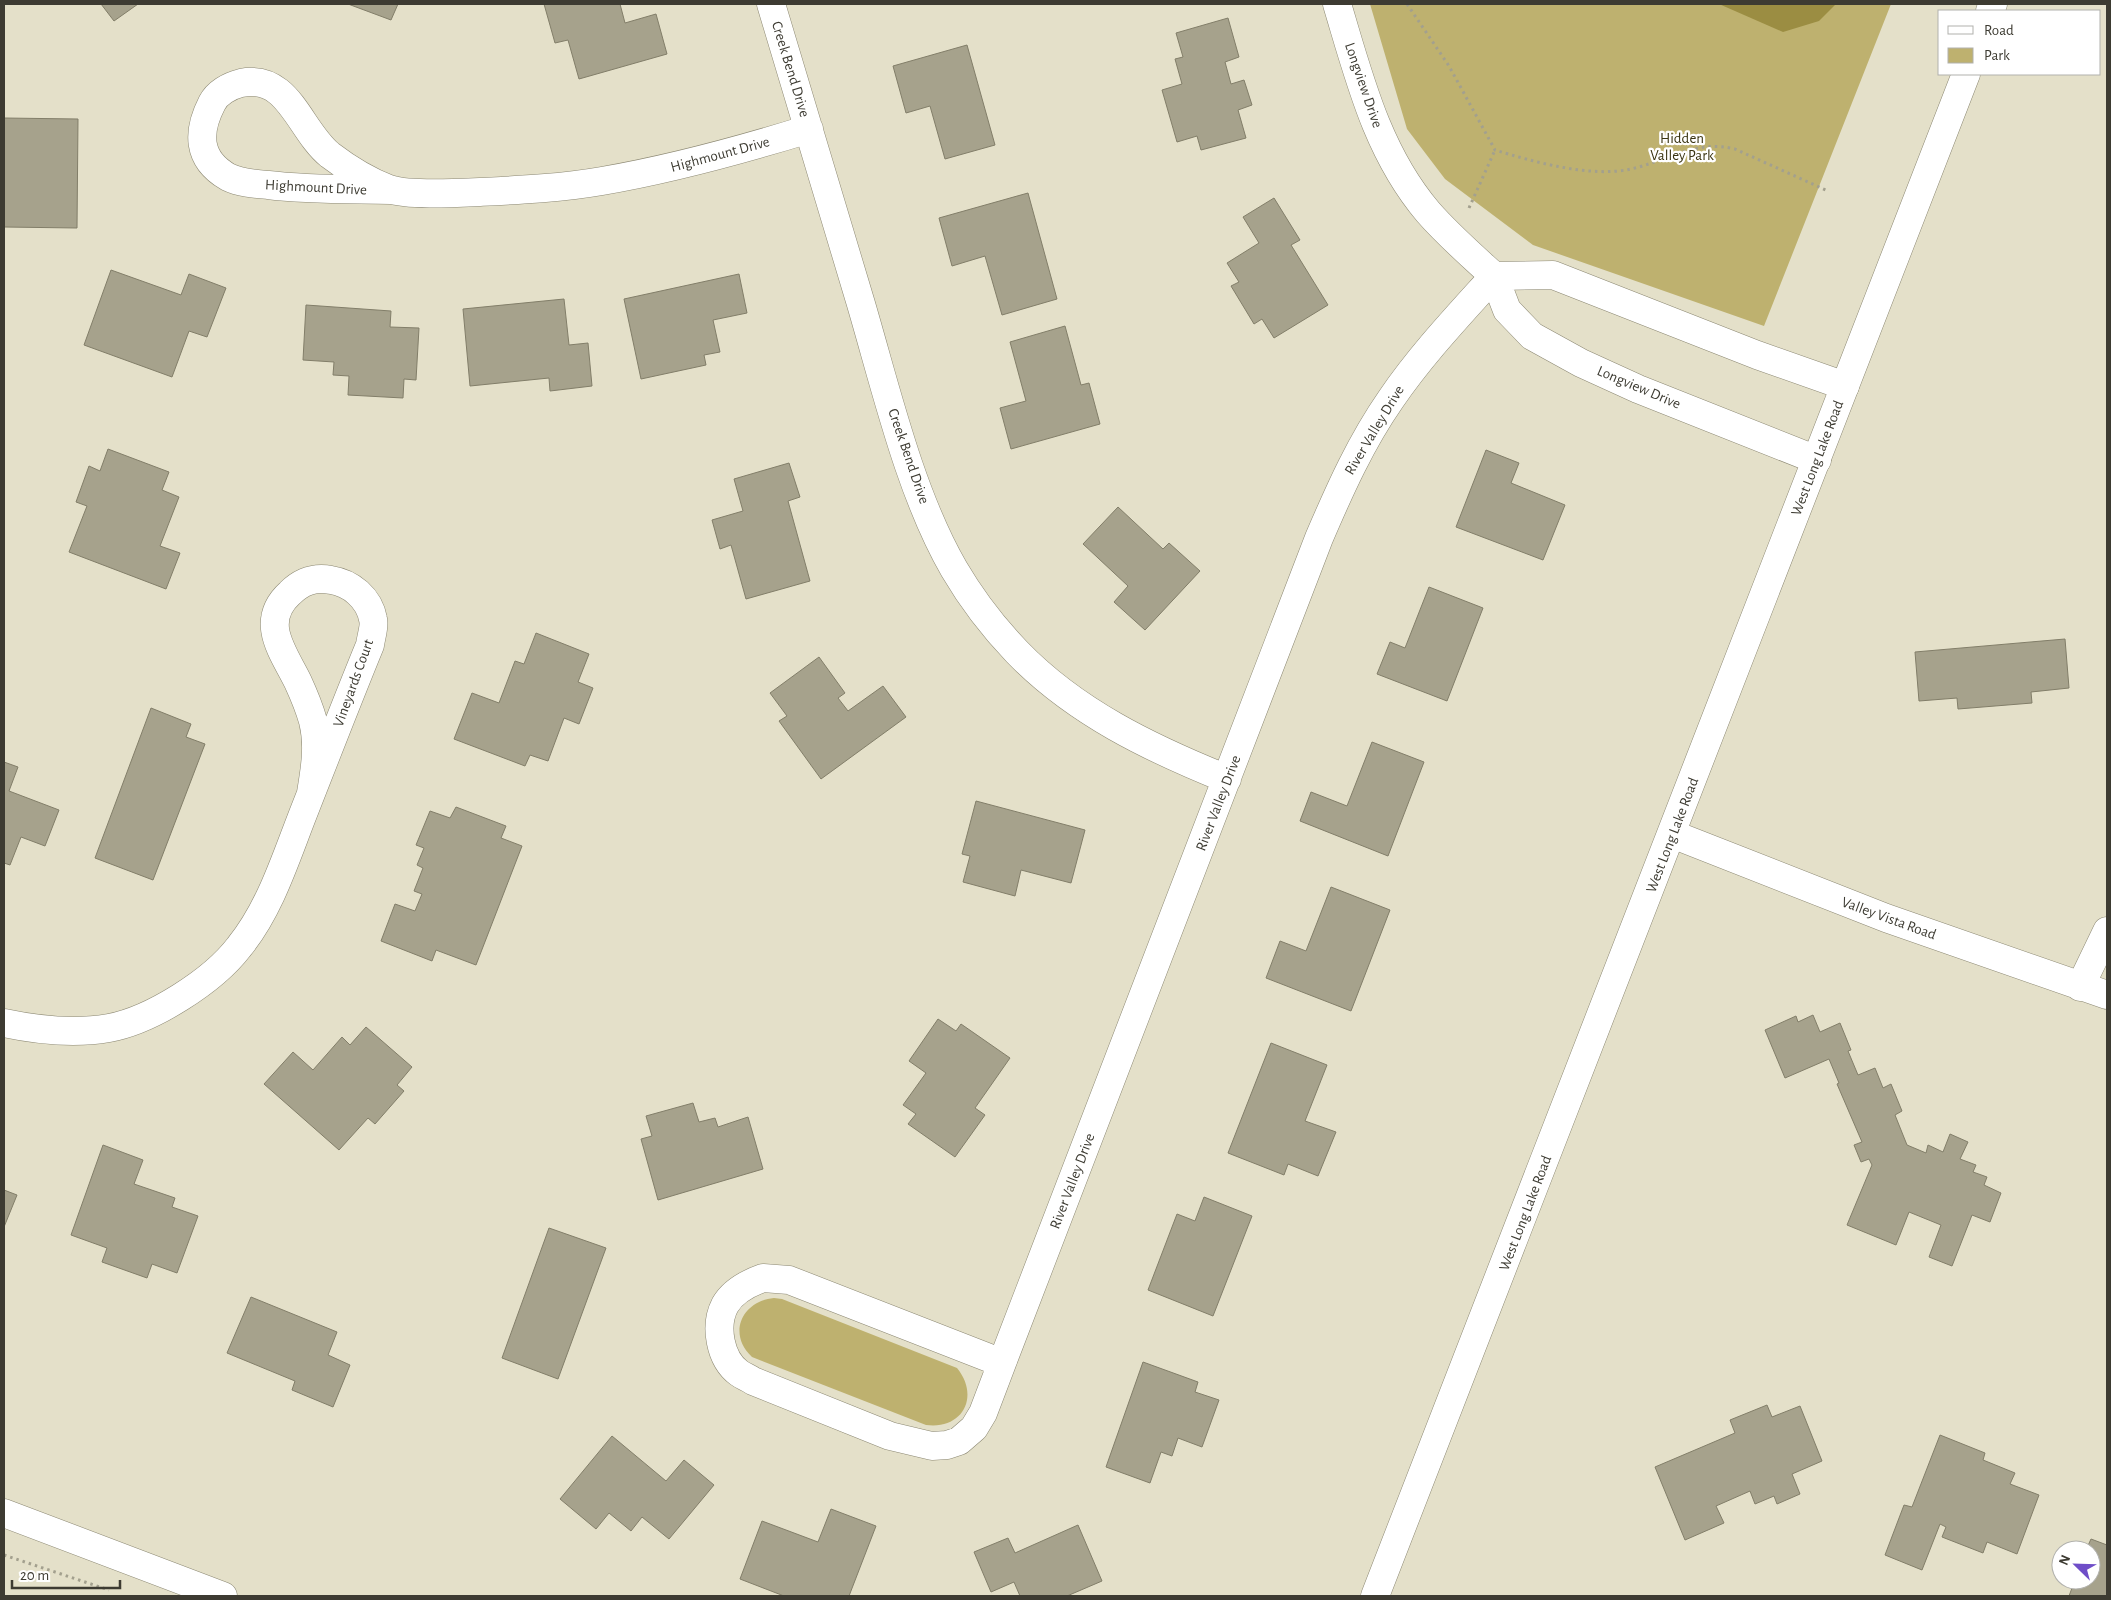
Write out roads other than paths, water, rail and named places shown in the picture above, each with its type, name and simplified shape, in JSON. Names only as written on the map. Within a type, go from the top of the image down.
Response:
[{"type":"street","name":"Creek Bend Drive","points":[[771,4],[914,477],[932,524],[954,569],[984,613],[1018,652],[1056,687],[1096,716],[1142,742],[1226,779]]},
{"type":"street","name":"Longview Drive","points":[[1337,4],[1370,110],[1391,156],[1407,183],[1428,211],[1452,238],[1494,276],[1507,310],[1532,336],[1581,363],[1638,388],[1817,460]]},
{"type":"street","name":"West Long Lake Road","points":[[1375,1596],[1966,75]]},
{"type":"street","name":"Highmount Drive","points":[[391,190],[358,174],[329,154],[308,131],[290,102],[275,88],[254,81],[233,85],[215,97],[205,117],[201,136],[203,151],[215,167],[229,178],[247,183],[300,189],[391,190],[451,194],[522,190],[600,181],[678,166],[809,129]]},
{"type":"street","points":[[1494,276],[1552,276],[1757,355],[1845,386]]},
{"type":"street","name":"River Valley Drive","points":[[1002,1363],[789,1280],[777,1278],[763,1278],[749,1284],[736,1293],[726,1304],[719,1331],[726,1356],[739,1374],[890,1436],[932,1446],[947,1445],[959,1441],[974,1428],[983,1413],[1319,538],[1341,486],[1366,438],[1391,399],[1421,359],[1494,276]]},
{"type":"street","name":"Vineyards Court","points":[[4,1023],[36,1030],[109,1028],[138,1019],[185,994],[211,975],[239,948],[263,911],[311,793],[370,645],[373,619],[363,597],[351,586],[338,581],[320,578],[296,587],[286,597],[278,610],[275,627],[277,643],[297,680],[307,703],[313,724],[316,767],[311,793]]},
{"type":"street","name":"Valley Vista Road","points":[[1672,834],[1886,918],[2107,996]]},
{"type":"street","points":[[2080,987],[2107,931]]},
{"type":"street","points":[[4,1513],[223,1596]]},
{"type":"park label","name":"Hidden Valley Park","points":[[1682,146]]}]
